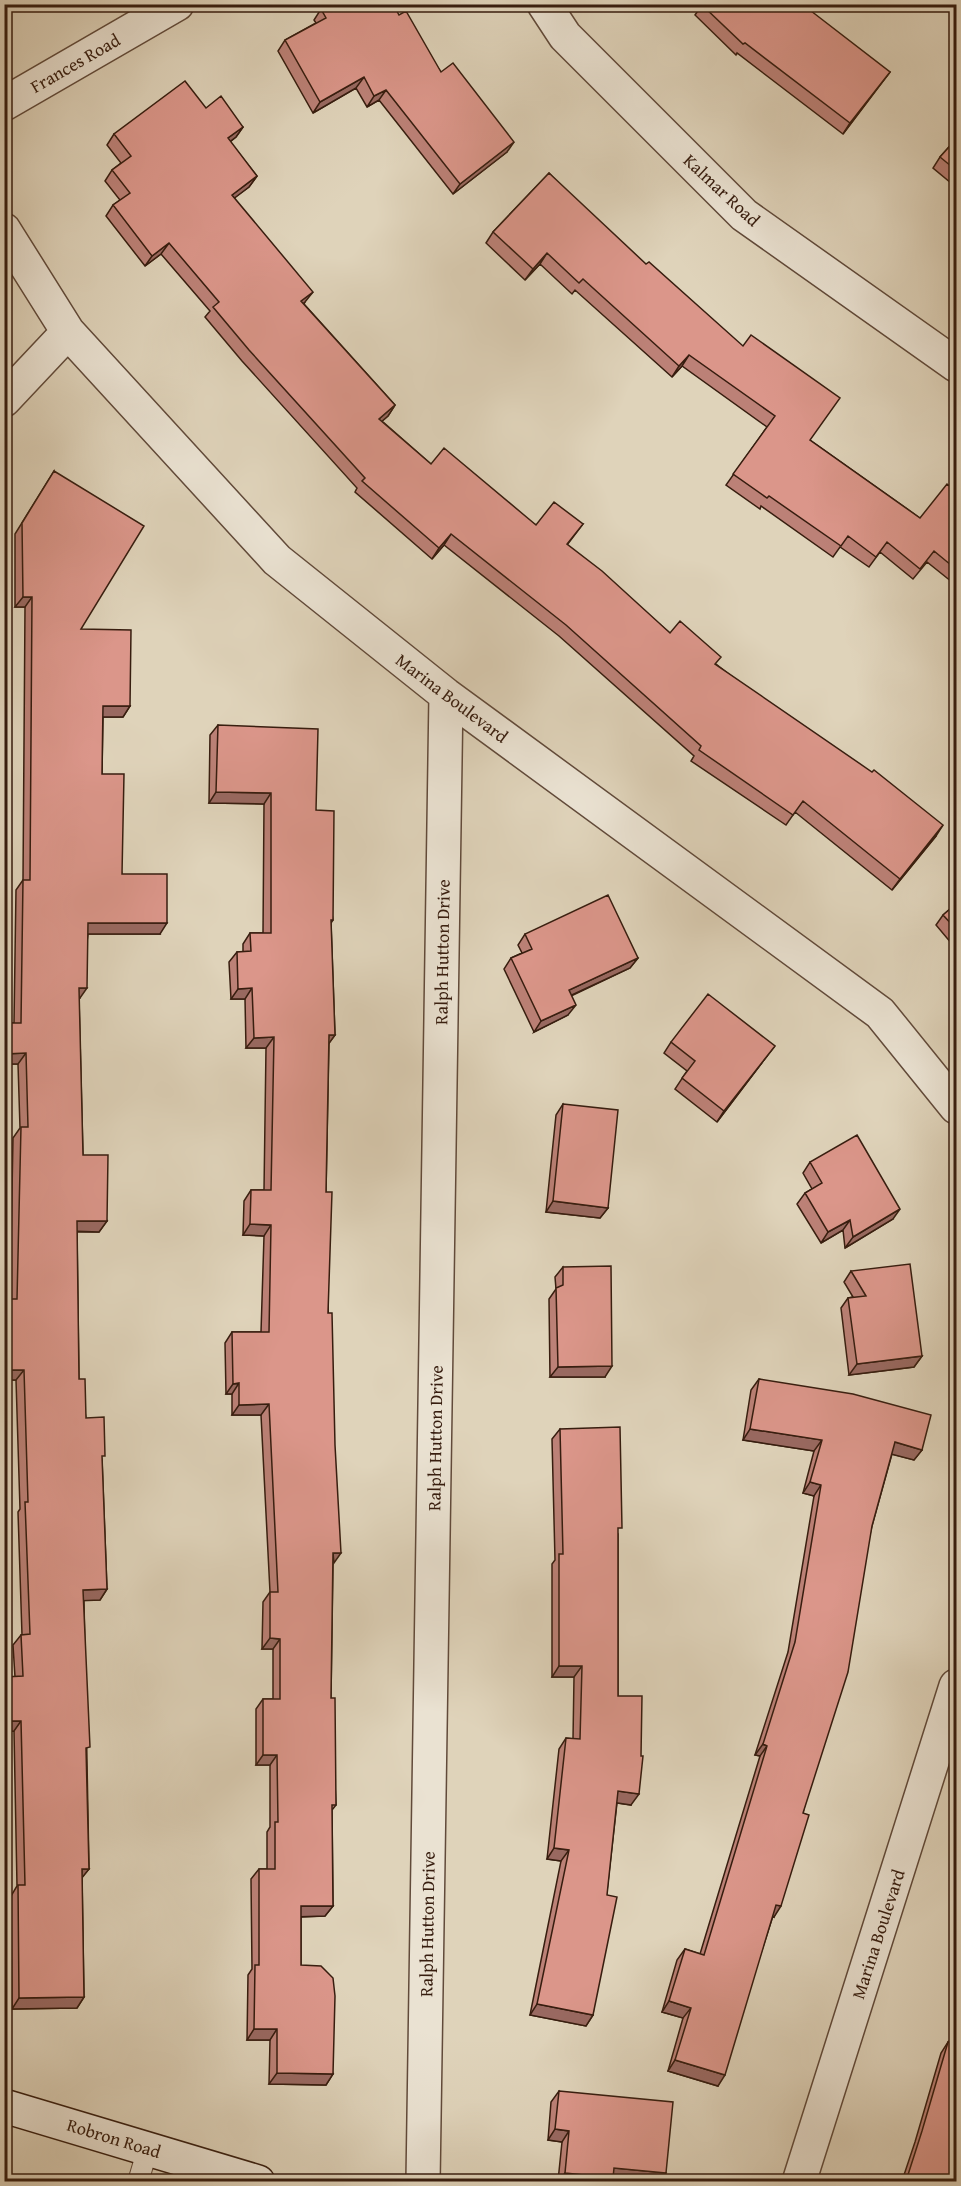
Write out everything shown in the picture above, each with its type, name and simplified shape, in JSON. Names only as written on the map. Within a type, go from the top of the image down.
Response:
[{"type":"street","name":"Frances Road","points":[[4,104],[177,4]]},
{"type":"street","name":"Kalmar Road","points":[[544,4],[565,36],[744,215],[957,365]]},
{"type":"street","name":"Marina Boulevard","points":[[4,230],[68,332],[277,560],[446,695],[880,1013],[957,1107]]},
{"type":"street","points":[[4,400],[68,332]]},
{"type":"street","name":"Ralph Hutton Drive","points":[[423,2181],[446,695]]},
{"type":"street","name":"Marina Boulevard","points":[[799,2181],[957,1686]]},
{"type":"street","name":"Robron Road","points":[[4,2106],[258,2181]]},
{"type":"lane","points":[[138,2181],[148,2148]]},
{"type":"building","points":[[330,4],[393,4],[399,15],[406,11],[441,72],[453,63],[514,142],[460,184],[386,90],[374,96],[364,77],[320,102],[285,40],[326,18],[321,9]]},
{"type":"building","points":[[802,4],[890,72],[850,123],[745,43],[743,44],[702,5]]},
{"type":"building","points":[[185,81],[206,108],[221,96],[243,127],[228,138],[257,176],[232,195],[313,292],[301,301],[395,405],[379,419],[431,464],[444,448],[536,525],[554,502],[583,524],[567,544],[602,571],[670,633],[680,621],[721,657],[715,664],[872,772],[874,770],[943,825],[900,879],[803,801],[793,815],[699,750],[701,746],[566,625],[451,534],[439,548],[362,481],[365,478],[213,307],[219,302],[169,243],[152,256],[113,205],[130,193],[112,170],[131,156],[114,134]]},
{"type":"building","points":[[957,138],[957,171],[940,157]]},
{"type":"building","points":[[549,173],[646,264],[649,262],[743,346],[751,335],[840,398],[810,440],[920,518],[947,484],[957,492],[957,570],[934,551],[920,569],[887,542],[876,557],[848,536],[841,546],[733,474],[775,416],[689,355],[679,366],[583,279],[579,283],[547,253],[533,269],[493,232]]},
{"type":"building","points":[[54,471],[144,526],[81,629],[131,630],[130,706],[103,706],[102,774],[124,774],[122,874],[167,874],[167,923],[88,923],[87,988],[79,988],[83,1155],[108,1155],[107,1221],[77,1221],[79,1379],[85,1379],[86,1418],[104,1417],[105,1456],[102,1456],[107,1589],[83,1590],[90,1747],[86,1748],[89,1869],[82,1869],[84,1997],[19,1998],[18,1885],[25,1885],[21,1721],[4,1721],[4,1677],[23,1676],[21,1635],[30,1634],[25,1502],[28,1502],[24,1370],[4,1370],[4,1299],[17,1299],[21,1127],[28,1127],[26,1053],[4,1054],[4,1023],[21,1023],[23,880],[30,880],[32,597],[23,597],[22,523]]},
{"type":"building","points":[[218,725],[318,729],[316,810],[334,811],[333,920],[331,920],[335,1035],[329,1035],[326,1192],[332,1192],[328,1313],[332,1313],[335,1445],[341,1553],[333,1553],[331,1698],[335,1698],[336,1805],[332,1805],[333,1906],[301,1906],[301,1965],[321,1966],[333,1978],[335,1996],[333,2074],[277,2073],[277,2029],[254,2029],[255,1965],[259,1965],[259,1869],[275,1869],[275,1822],[278,1822],[277,1755],[263,1755],[263,1699],[280,1699],[280,1639],[270,1638],[270,1592],[278,1592],[269,1404],[239,1405],[239,1383],[233,1384],[232,1332],[269,1332],[271,1225],[250,1224],[251,1190],[271,1190],[274,1037],[254,1038],[252,988],[238,989],[237,952],[251,951],[250,933],[271,933],[271,793],[216,792]]},
{"type":"building","points":[[608,895],[638,958],[569,990],[576,1005],[541,1021],[511,958],[532,949],[525,934]]},
{"type":"building","points":[[957,903],[957,930],[943,915]]},
{"type":"building","points":[[708,994],[775,1046],[724,1111],[682,1078],[695,1061],[671,1042]]},
{"type":"building","points":[[563,1104],[618,1110],[608,1208],[553,1201]]},
{"type":"building","points":[[857,1135],[900,1209],[853,1237],[850,1220],[828,1232],[805,1193],[822,1183],[810,1162]]},
{"type":"building","points":[[910,1264],[922,1356],[857,1364],[848,1298],[866,1296],[851,1271]]},
{"type":"building","points":[[611,1266],[612,1366],[558,1367],[556,1288],[563,1285],[563,1267]]},
{"type":"building","points":[[759,1379],[853,1394],[931,1415],[922,1450],[895,1442],[872,1526],[848,1672],[803,1813],[809,1815],[781,1906],[776,1905],[725,2075],[675,2060],[691,2008],[669,2001],[685,1949],[704,1955],[767,1746],[763,1744],[795,1642],[821,1485],[810,1482],[822,1440],[750,1429]]},
{"type":"building","points":[[620,1427],[622,1528],[618,1528],[618,1696],[642,1696],[641,1756],[643,1756],[639,1794],[618,1791],[607,1895],[617,1897],[593,2015],[537,2004],[569,1850],[554,1848],[566,1738],[580,1739],[582,1666],[559,1666],[559,1554],[563,1554],[560,1429]]},
{"type":"building","points":[[948,2042],[957,2045],[957,2181],[906,2181],[922,2131]]},
{"type":"building","points":[[559,2091],[673,2102],[666,2173],[614,2168],[613,2178],[565,2173],[569,2131],[555,2129]]}]
